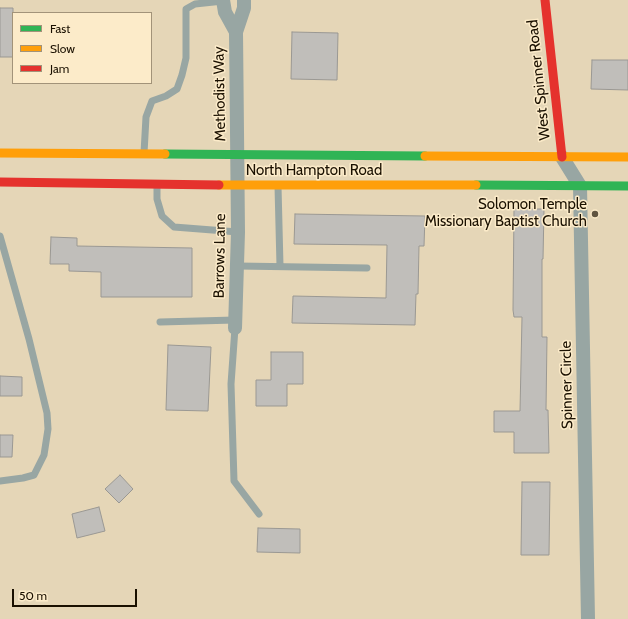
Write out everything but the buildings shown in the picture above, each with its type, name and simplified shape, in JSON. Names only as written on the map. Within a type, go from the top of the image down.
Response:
[{"type":"main road","name":"West Spinner Road","points":[[545,0],[562,156]]},
{"type":"main road","name":"North Hampton Road","points":[[0,153],[238,154],[289,158],[628,157]]},
{"type":"main road","name":"North Hampton Road","points":[[0,182],[238,185],[278,184],[290,180],[628,186]]},
{"type":"street","name":"Methodist Way","points":[[238,185],[236,32],[244,8],[244,0]]},
{"type":"street","name":"Methodist Way","points":[[223,1],[225,12],[236,32]]},
{"type":"street","name":"Spinner Circle","points":[[562,156],[580,186],[588,619]]},
{"type":"street","name":"Barrows Lane","points":[[235,324],[238,266],[238,185]]},
{"type":"lane","points":[[144,154],[146,117],[152,101],[166,96],[177,89],[182,75],[186,58],[186,9],[195,4],[223,1]]},
{"type":"lane","points":[[157,183],[157,199],[162,216],[174,227],[238,232]]},
{"type":"lane","points":[[278,184],[280,266]]},
{"type":"lane","points":[[0,236],[47,413],[48,429],[44,455],[34,474],[23,478],[0,481]]},
{"type":"lane","points":[[238,266],[367,268]]},
{"type":"lane","points":[[160,322],[235,324],[231,384],[234,481],[259,514]]},
{"type":"traffic: fast","points":[[165,154],[425,156]]},
{"type":"traffic: fast","points":[[476,185],[628,186]]},
{"type":"traffic: slow","points":[[0,153],[165,154]]},
{"type":"traffic: slow","points":[[425,156],[628,157]]},
{"type":"traffic: slow","points":[[219,185],[476,185]]},
{"type":"traffic: jam","points":[[545,0],[562,157]]},
{"type":"traffic: jam","points":[[0,182],[219,185]]},
{"type":"place","name":"Solomon Temple Missionary Baptist Church","points":[[595,214]]}]
